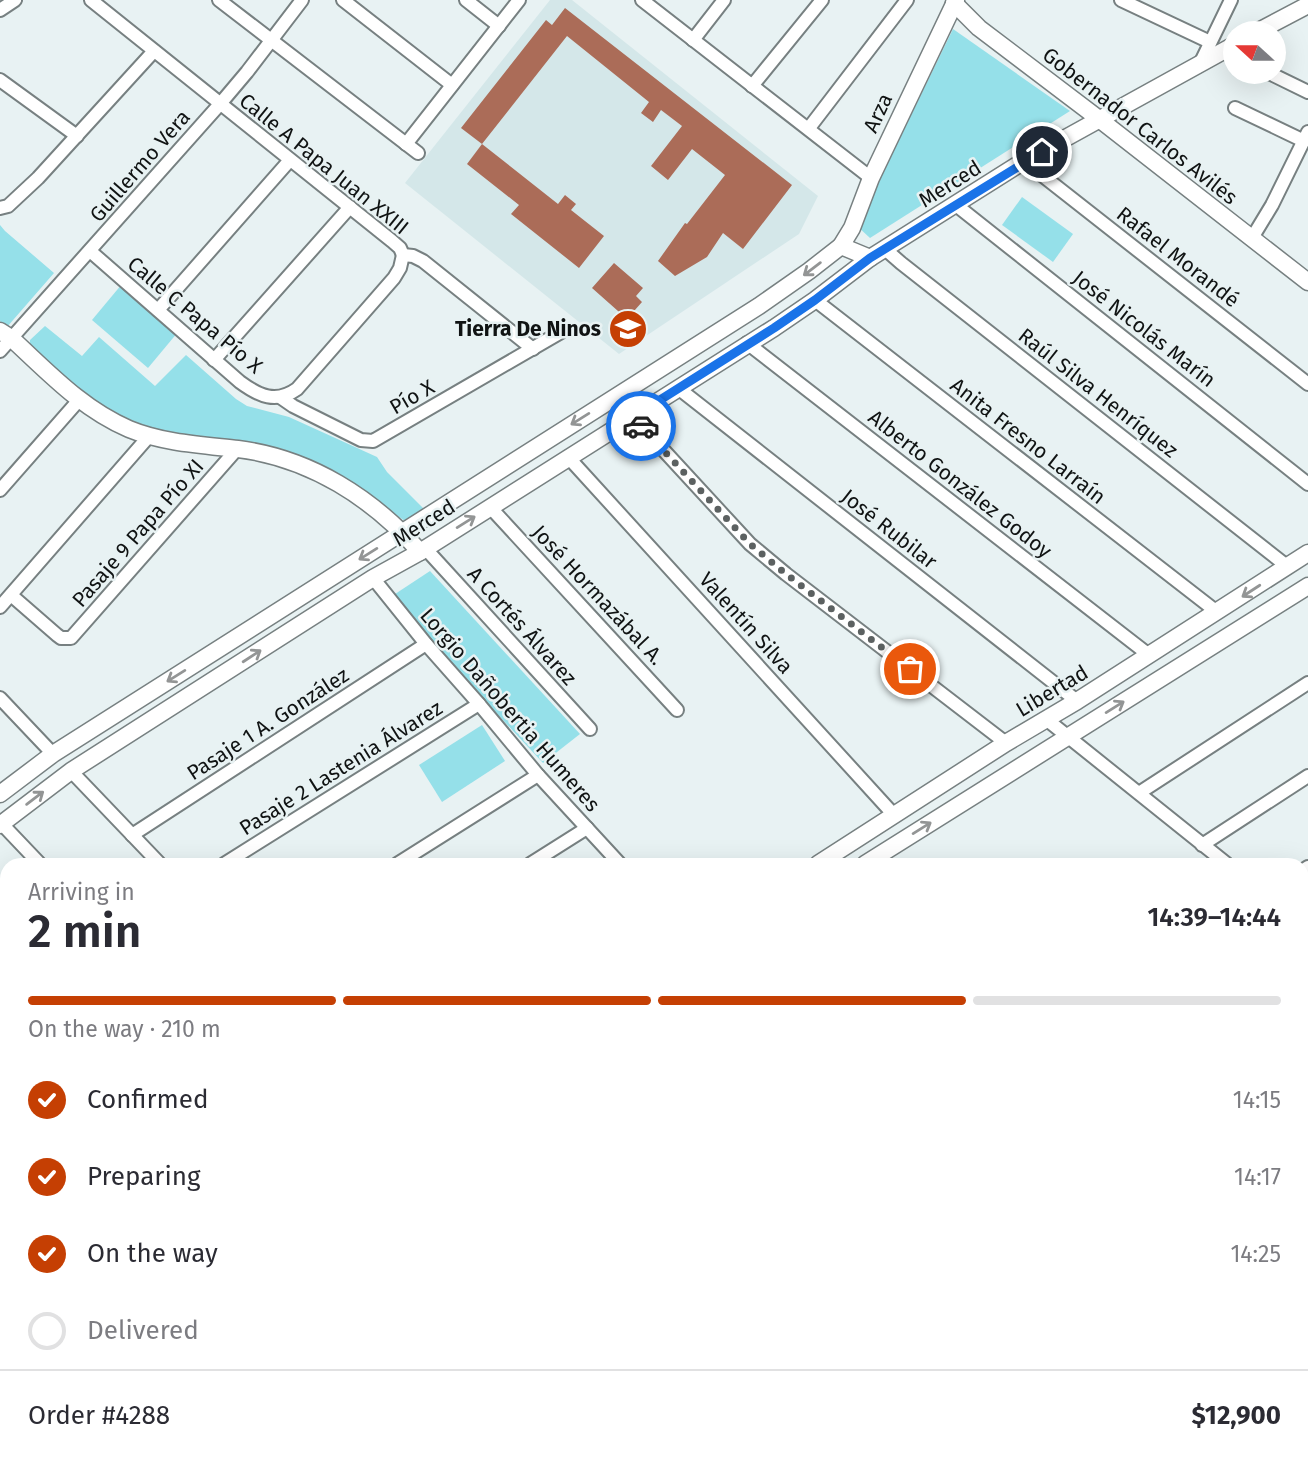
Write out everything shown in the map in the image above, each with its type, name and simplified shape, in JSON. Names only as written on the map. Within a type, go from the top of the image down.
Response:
[{"type":"street","points":[[0,10],[15,0]]},
{"type":"street","name":"Calle A Papa Juan XXIII","points":[[91,0],[396,244],[403,255]]},
{"type":"street","points":[[219,0],[418,153]]},
{"type":"street","name":"Guillermo Vera","points":[[0,351],[6,335],[90,251],[220,104],[302,0]]},
{"type":"street","points":[[343,0],[452,85]]},
{"type":"street","points":[[466,0],[499,26]]},
{"type":"street","points":[[406,144],[519,0]]},
{"type":"street","points":[[642,0],[871,178]]},
{"type":"street","points":[[693,40],[724,0]]},
{"type":"street","points":[[752,86],[822,0]]},
{"type":"street","points":[[809,128],[907,0]]},
{"type":"street","points":[[1121,0],[1223,47]]},
{"type":"street","points":[[1229,21],[1231,0]]},
{"type":"street","name":"Gobernador Carlos Avilés","points":[[953,1],[979,28],[1308,282]]},
{"type":"street","name":"Arza","points":[[841,246],[852,228],[871,178],[953,1]]},
{"type":"street","points":[[1278,21],[1307,6]]},
{"type":"street","name":"Merced","points":[[1,824],[71,771],[373,578],[422,550],[774,328],[870,258],[1024,162],[1223,50]]},
{"type":"street","points":[[0,208],[8,206],[22,195],[154,51]]},
{"type":"street","points":[[0,80],[77,135]]},
{"type":"street","points":[[1286,81],[1308,92]]},
{"type":"street","points":[[1235,108],[1306,136],[1272,205],[1252,238]]},
{"type":"street","points":[[158,310],[290,159]]},
{"type":"street","name":"Rafael Morandé","points":[[1024,162],[1308,384]]},
{"type":"street","name":"José Nicolás Marín","points":[[956,205],[1308,484]]},
{"type":"street","points":[[215,360],[350,207]]},
{"type":"street","points":[[841,246],[870,258]]},
{"type":"street","name":"Merced","points":[[0,794],[53,754],[759,306],[841,246]]},
{"type":"street","name":"Raúl Silva Henríquez","points":[[886,249],[1288,566]]},
{"type":"street","name":"Calle C Papa Pío X","points":[[90,251],[250,389],[265,396],[280,397]]},
{"type":"street","points":[[280,397],[297,389],[394,278],[403,255],[423,261],[533,349]]},
{"type":"street","name":"Anita Fresno Larraín","points":[[815,300],[1217,612]]},
{"type":"street","name":"Pío X","points":[[280,397],[361,440],[373,441],[561,332]]},
{"type":"street","points":[[6,335],[79,400],[98,413],[130,429],[150,435],[180,442],[237,449],[292,463],[331,478],[368,503],[422,550]]},
{"type":"street","name":"Alberto González Godoy","points":[[747,343],[1149,655]]},
{"type":"street","name":"José Rubilar","points":[[678,388],[1077,701]]},
{"type":"street","points":[[0,490],[79,400]]},
{"type":"street","points":[[633,417],[750,544],[1006,743]]},
{"type":"street","points":[[0,607],[150,435]]},
{"type":"street","name":"Pasaje 9 Papa Pío XI","points":[[11,595],[57,635],[66,639],[75,635],[237,449]]},
{"type":"street","name":"Valentín Silva","points":[[568,457],[894,815]]},
{"type":"street","name":"José Hormazábal A.","points":[[490,507],[677,710]]},
{"type":"street","name":"A Cortés Álvarez","points":[[422,550],[590,730]]},
{"type":"street","name":"Libertad","points":[[827,858],[1308,553]]},
{"type":"street","name":"Lorgio Dañobertia Humeres","points":[[373,578],[538,775],[615,858]]},
{"type":"street","points":[[874,858],[1308,586]]},
{"type":"street","name":"Pasaje 1 A. González","points":[[132,835],[426,644]]},
{"type":"street","points":[[1139,793],[1308,683]]},
{"type":"street","points":[[0,698],[53,754]]},
{"type":"street","name":"Pasaje 2 Lastenia Álvarez","points":[[234,858],[479,704]]},
{"type":"street","points":[[1046,719],[1219,858]]},
{"type":"street","points":[[71,771],[154,858]]},
{"type":"street","points":[[407,858],[538,775]]},
{"type":"street","points":[[1202,845],[1308,776]]},
{"type":"street","points":[[1,824],[34,858]]},
{"type":"street","points":[[540,858],[587,828]]},
{"type":"shaded area","points":[[550,0],[572,0],[818,196],[799,234],[619,354],[405,183]]},
{"type":"shaded area","points":[[953,29],[1070,111],[870,238],[857,226]]},
{"type":"shaded area","points":[[1022,197],[1073,234],[1053,262],[1002,225]]},
{"type":"shaded area","points":[[0,225],[54,273],[7,327],[0,321]]},
{"type":"shaded area","points":[[122,284],[178,332],[148,368],[92,320]]},
{"type":"shaded area","points":[[45,326],[82,356],[99,337],[155,386],[186,355],[247,406],[289,417],[377,457],[387,472],[424,509],[405,521],[361,491],[322,470],[162,434],[110,414],[30,350],[30,340]]},
{"type":"shaded area","points":[[430,571],[580,734],[543,763],[389,598]]},
{"type":"shaded area","points":[[482,725],[505,761],[442,802],[419,765]]},
{"type":"building","points":[[565,8],[792,185],[743,249],[723,233],[707,257],[675,276],[658,261],[725,175],[692,149],[668,180],[651,166],[682,126],[661,110],[653,122],[641,113],[649,102],[567,36],[482,144],[461,128],[546,20],[552,25]]},
{"type":"building","points":[[482,144],[558,204],[565,195],[576,204],[571,210],[604,236],[579,268],[511,214],[519,205],[467,164]]},
{"type":"building","points":[[614,263],[643,288],[636,296],[642,302],[627,319],[592,288]]},
{"type":"way so far","points":[[641,426],[750,544],[910,669]]},
{"type":"place","name":"Tierra De Ninos","points":[[628,329]]},
{"type":"route","points":[[641,426],[633,417],[774,328],[870,258],[1042,152]]}]
